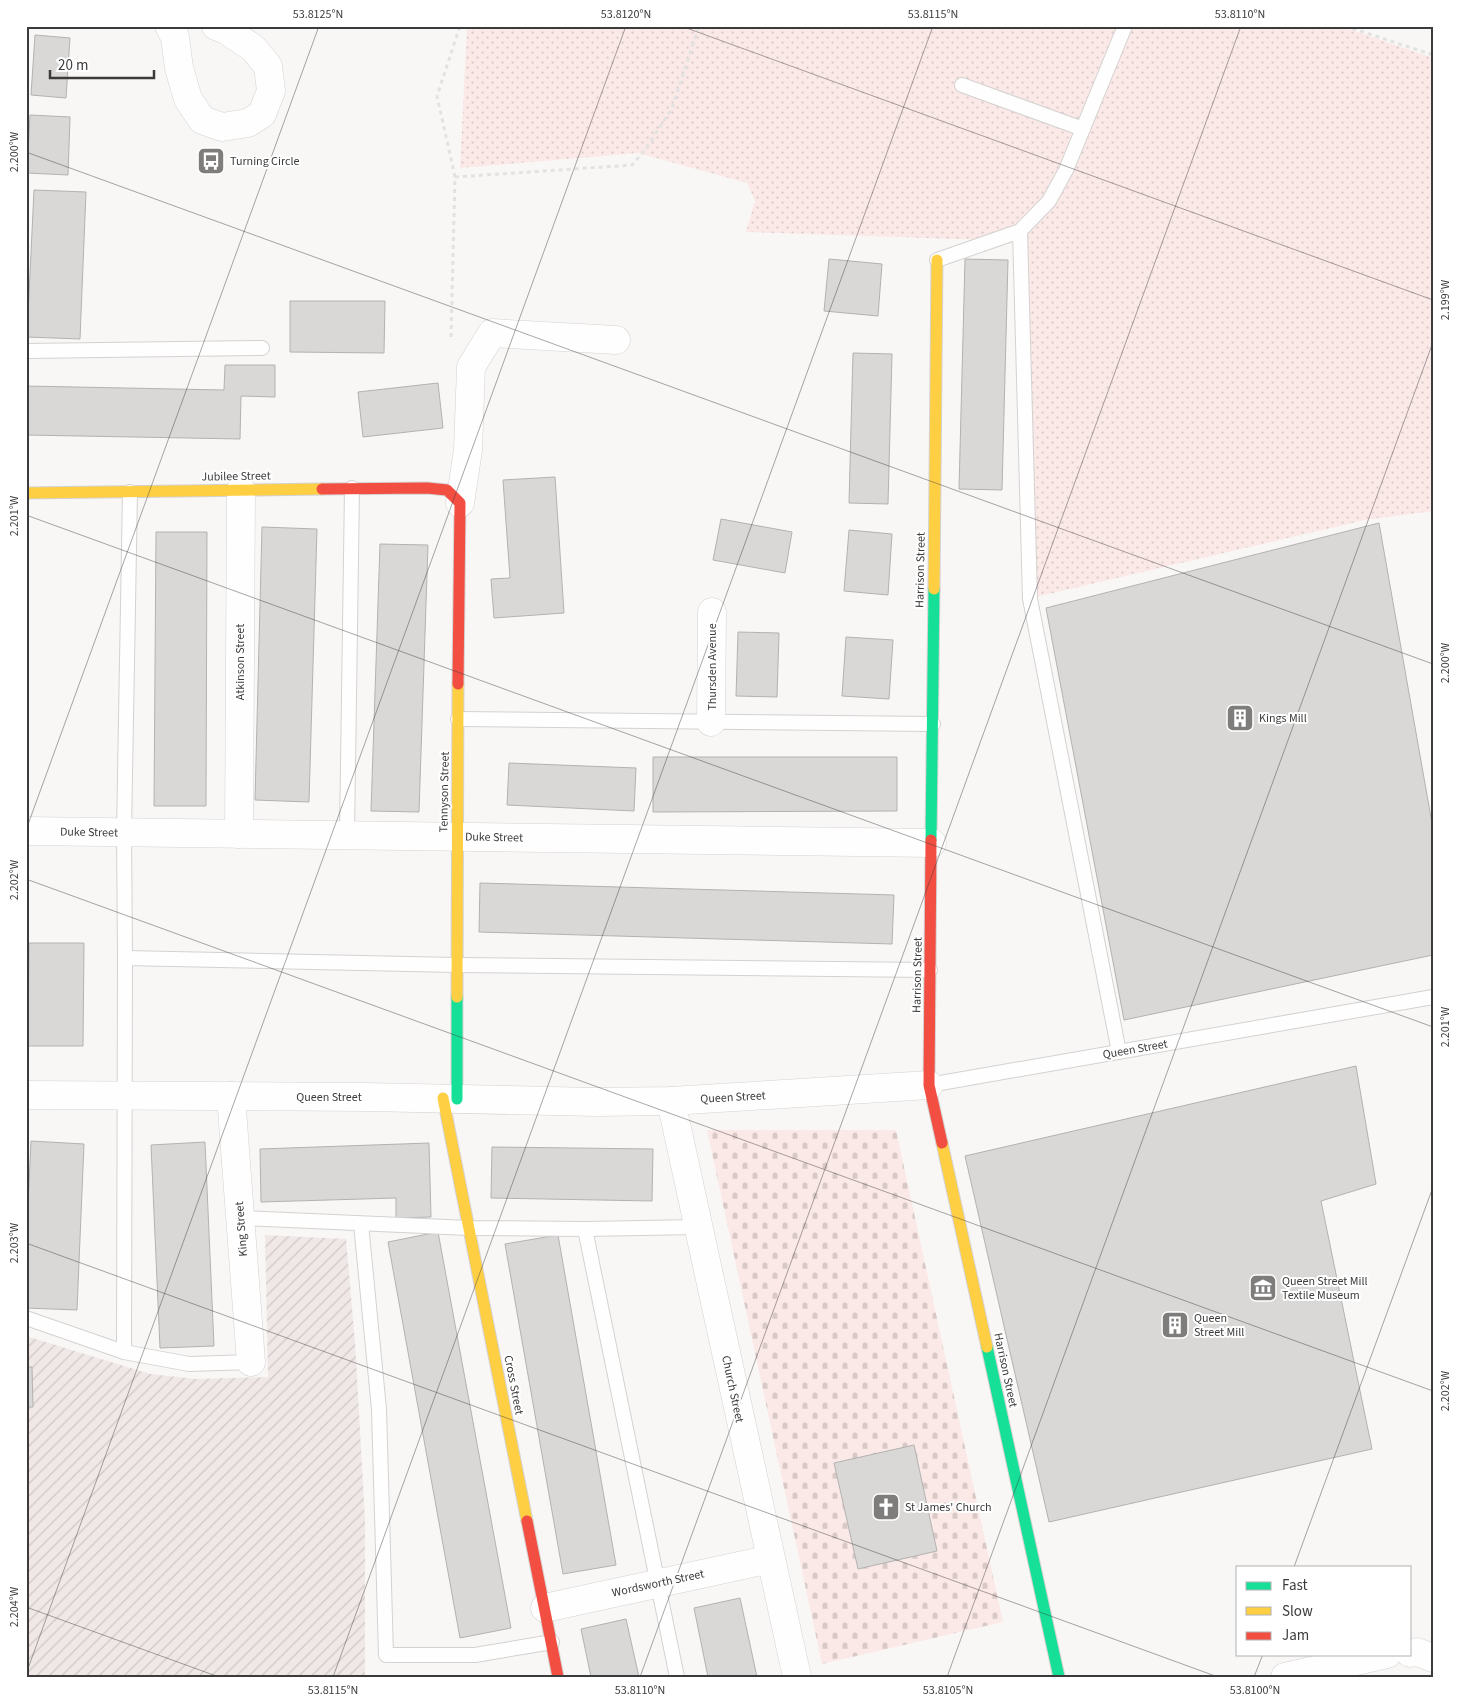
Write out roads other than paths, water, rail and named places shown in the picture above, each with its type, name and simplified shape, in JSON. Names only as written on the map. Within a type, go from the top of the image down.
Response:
[{"type":"street","points":[[169,26],[175,37],[188,99],[202,120],[222,127],[248,123],[262,114],[271,91],[268,66],[253,48],[226,30],[216,26]]},
{"type":"street","name":"Harrison Street","points":[[937,260],[929,1085],[1059,1677]]},
{"type":"street","points":[[453,497],[468,450],[471,368],[492,333],[616,340]]},
{"type":"street","name":"Jubilee Street","points":[[26,493],[427,488],[453,497]]},
{"type":"street","name":"Atkinson Street","points":[[239,834],[241,490]]},
{"type":"street","name":"Tennyson Street","points":[[450,1099],[457,965],[458,719],[453,497]]},
{"type":"street","name":"Thursden Avenue","points":[[711,722],[712,612]]},
{"type":"street","name":"Duke Street","points":[[26,831],[932,843]]},
{"type":"street","name":"Queen Street","points":[[26,1095],[231,1096],[596,1102],[671,1101],[929,1085]]},
{"type":"street","name":"King Street","points":[[231,1096],[251,1362]]},
{"type":"street","name":"Cross Street","points":[[450,1099],[469,1228],[558,1677]]},
{"type":"street","name":"Church Street","points":[[671,1101],[797,1677]]},
{"type":"street","name":"Wordsworth Street","points":[[545,1608],[771,1558]]},
{"type":"street","points":[[1412,1653],[1417,1652],[1433,1658]]},
{"type":"street","points":[[1285,1677],[1378,1656]]},
{"type":"lane","points":[[937,260],[1020,231],[1049,201],[1066,170],[1125,26]]},
{"type":"lane","points":[[962,85],[1083,129]]},
{"type":"lane","points":[[1020,231],[1030,599],[1119,1052]]},
{"type":"lane","points":[[26,351],[262,348]]},
{"type":"lane","points":[[347,836],[352,488]]},
{"type":"lane","points":[[124,1352],[124,832],[130,492]]},
{"type":"lane","points":[[458,719],[932,724]]},
{"type":"lane","points":[[125,958],[457,965],[930,970]]},
{"type":"lane","name":"Queen Street","points":[[929,1085],[1433,997]]},
{"type":"lane","points":[[240,1218],[469,1228],[585,1229],[698,1227]]},
{"type":"lane","points":[[361,1224],[378,1408],[386,1655],[475,1655],[552,1642]]},
{"type":"lane","points":[[585,1229],[677,1677]]},
{"type":"lane","points":[[26,1318],[124,1352],[189,1364],[251,1362]]},
{"type":"place","name":"Turning Circle","points":[[211,161]]},
{"type":"place","name":"Kings Mill","points":[[1240,718]]},
{"type":"place","name":"Queen Street Mill Textile Museum","points":[[1263,1288]]},
{"type":"place","name":"Queen Street Mill","points":[[1175,1325]]},
{"type":"place","name":"St James' Church","points":[[886,1507]]}]
